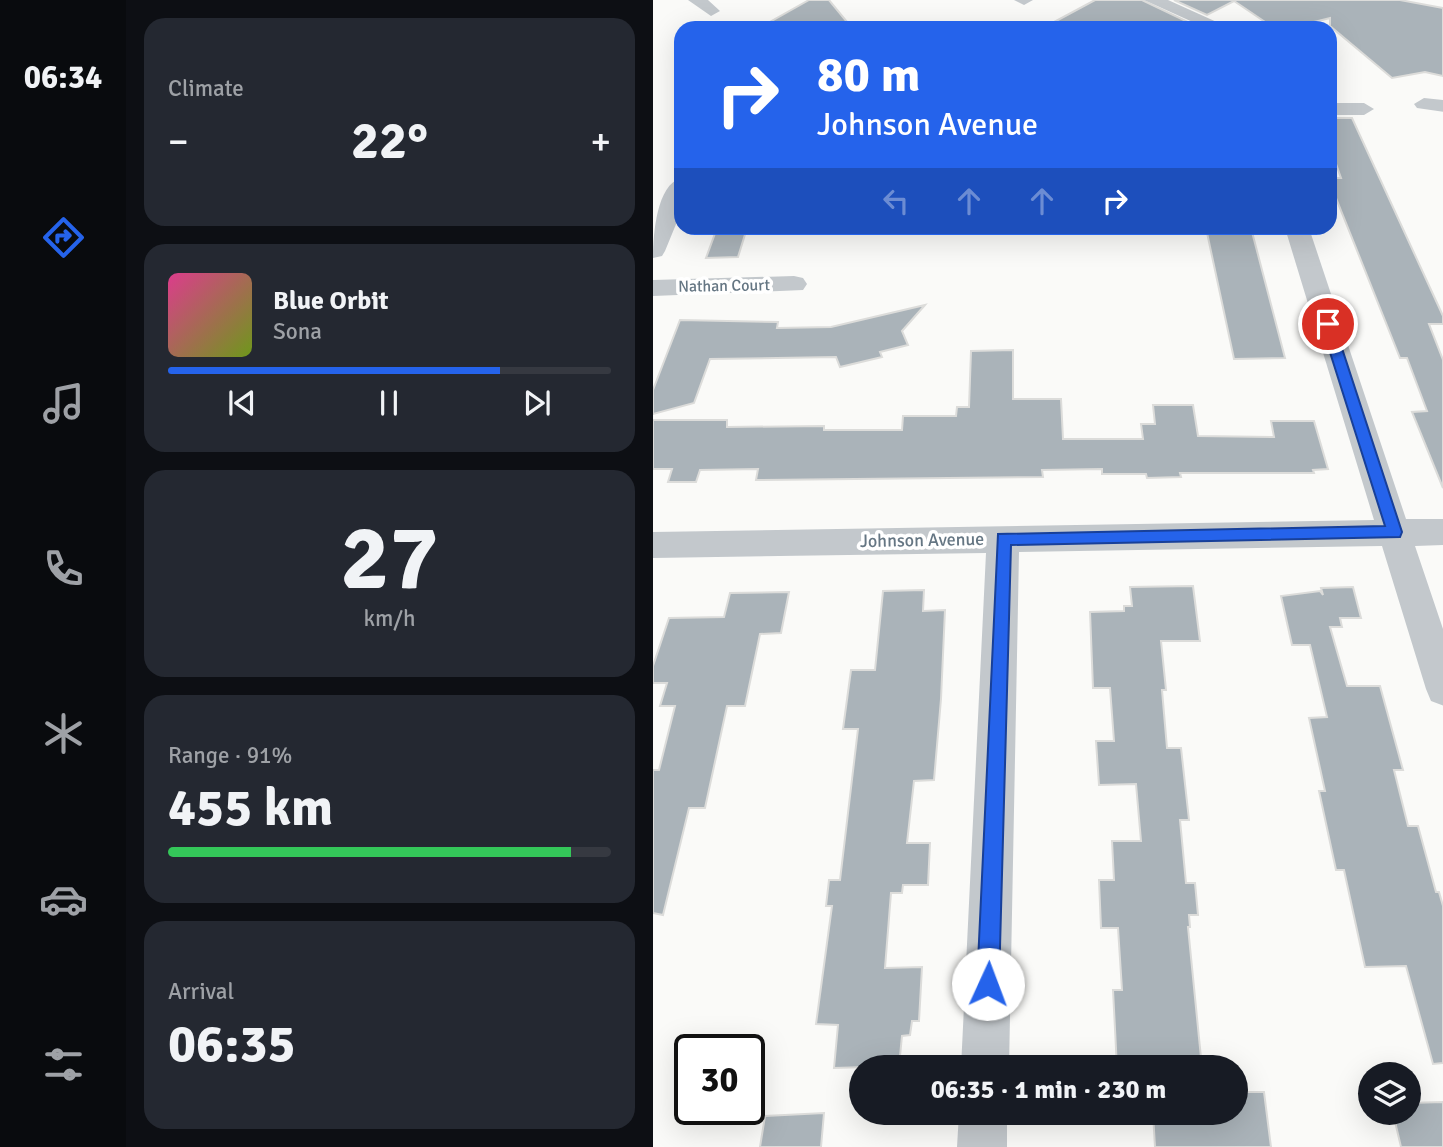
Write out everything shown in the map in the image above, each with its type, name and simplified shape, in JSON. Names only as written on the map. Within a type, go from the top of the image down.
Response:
[{"type":"street","points":[[1153,0],[1204,21]]},
{"type":"street","points":[[1337,109],[1364,109]]},
{"type":"street","points":[[653,251],[674,202]]},
{"type":"street","points":[[1299,235],[1443,689]]},
{"type":"street","name":"Nathan Court","points":[[653,288],[794,284]]},
{"type":"street","name":"Johnson Avenue","points":[[653,545],[1443,532]]},
{"type":"street","points":[[985,1055],[1003,539]]},
{"type":"street","points":[[982,1147],[983,1125]]},
{"type":"building","points":[[809,0],[829,0],[846,21],[772,21]]},
{"type":"building","points":[[1095,0],[1142,0],[1186,21],[1056,21]]},
{"type":"building","points":[[1174,0],[1400,0],[1443,8],[1443,76],[1425,72],[1392,78],[1337,32],[1337,21],[1330,21],[1330,18],[1318,21],[1264,21],[1234,1],[1207,15]]},
{"type":"building","points":[[1337,118],[1352,118],[1443,316],[1443,324],[1429,324],[1443,360],[1443,488],[1412,412],[1427,411],[1407,358],[1400,358],[1337,200],[1337,178],[1341,178],[1337,167]]},
{"type":"building","points":[[714,235],[745,235],[738,257],[706,258]]},
{"type":"building","points":[[1207,235],[1253,235],[1285,358],[1234,359]]},
{"type":"building","points":[[925,305],[902,331],[908,345],[880,352],[882,357],[840,367],[836,357],[710,359],[694,403],[653,414],[653,390],[680,320],[778,322],[777,328],[831,327]]},
{"type":"building","points":[[1013,350],[1013,399],[1061,399],[1063,439],[1143,439],[1141,424],[1155,424],[1153,405],[1193,405],[1198,436],[1274,437],[1271,421],[1314,421],[1328,469],[1313,470],[1314,473],[1180,473],[1181,477],[1147,478],[1146,474],[1102,474],[1102,469],[1042,470],[1043,477],[756,480],[758,469],[700,470],[696,482],[668,482],[672,469],[653,469],[653,420],[727,420],[727,427],[824,426],[824,430],[902,430],[903,416],[956,416],[957,407],[969,407],[971,351]]},
{"type":"building","points":[[1193,586],[1200,641],[1161,641],[1166,690],[1162,690],[1167,748],[1181,748],[1189,820],[1180,820],[1186,883],[1195,883],[1198,915],[1189,915],[1188,927],[1201,1055],[1116,1055],[1113,990],[1122,990],[1118,928],[1101,928],[1099,880],[1114,880],[1112,841],[1141,841],[1136,784],[1099,785],[1096,741],[1114,741],[1110,688],[1093,688],[1090,612],[1124,611],[1124,606],[1132,606],[1130,587]]},
{"type":"building","points":[[1353,587],[1361,618],[1340,618],[1342,627],[1330,627],[1347,686],[1380,686],[1403,770],[1394,770],[1408,826],[1418,826],[1436,892],[1439,892],[1443,906],[1443,1063],[1433,1064],[1406,966],[1365,967],[1344,870],[1336,870],[1319,791],[1325,791],[1309,718],[1327,717],[1310,645],[1292,645],[1281,596],[1320,591],[1323,595],[1321,588]]},
{"type":"building","points":[[924,590],[923,611],[945,610],[934,780],[914,781],[907,843],[930,843],[928,885],[903,885],[902,893],[891,893],[885,968],[922,967],[919,1021],[912,1021],[910,1035],[902,1036],[900,1055],[849,1055],[849,1068],[834,1068],[838,1025],[816,1024],[832,906],[826,906],[829,880],[840,880],[858,729],[843,729],[851,670],[875,670],[883,591]]},
{"type":"building","points":[[789,592],[781,633],[760,634],[745,706],[727,706],[705,808],[689,808],[663,915],[653,913],[653,770],[659,770],[675,706],[660,706],[667,683],[653,683],[653,666],[669,618],[724,617],[730,593]]},
{"type":"building","points":[[1248,1092],[1264,1092],[1271,1147],[1155,1147],[1154,1125],[1248,1125]]},
{"type":"building","points":[[1443,1102],[1443,1147],[1401,1147],[1396,1125],[1421,1125],[1421,1103]]},
{"type":"building","points":[[824,1113],[821,1147],[760,1147],[765,1116]]},
{"type":"route","points":[[988,984],[1003,539],[1394,532],[1328,324]]}]
